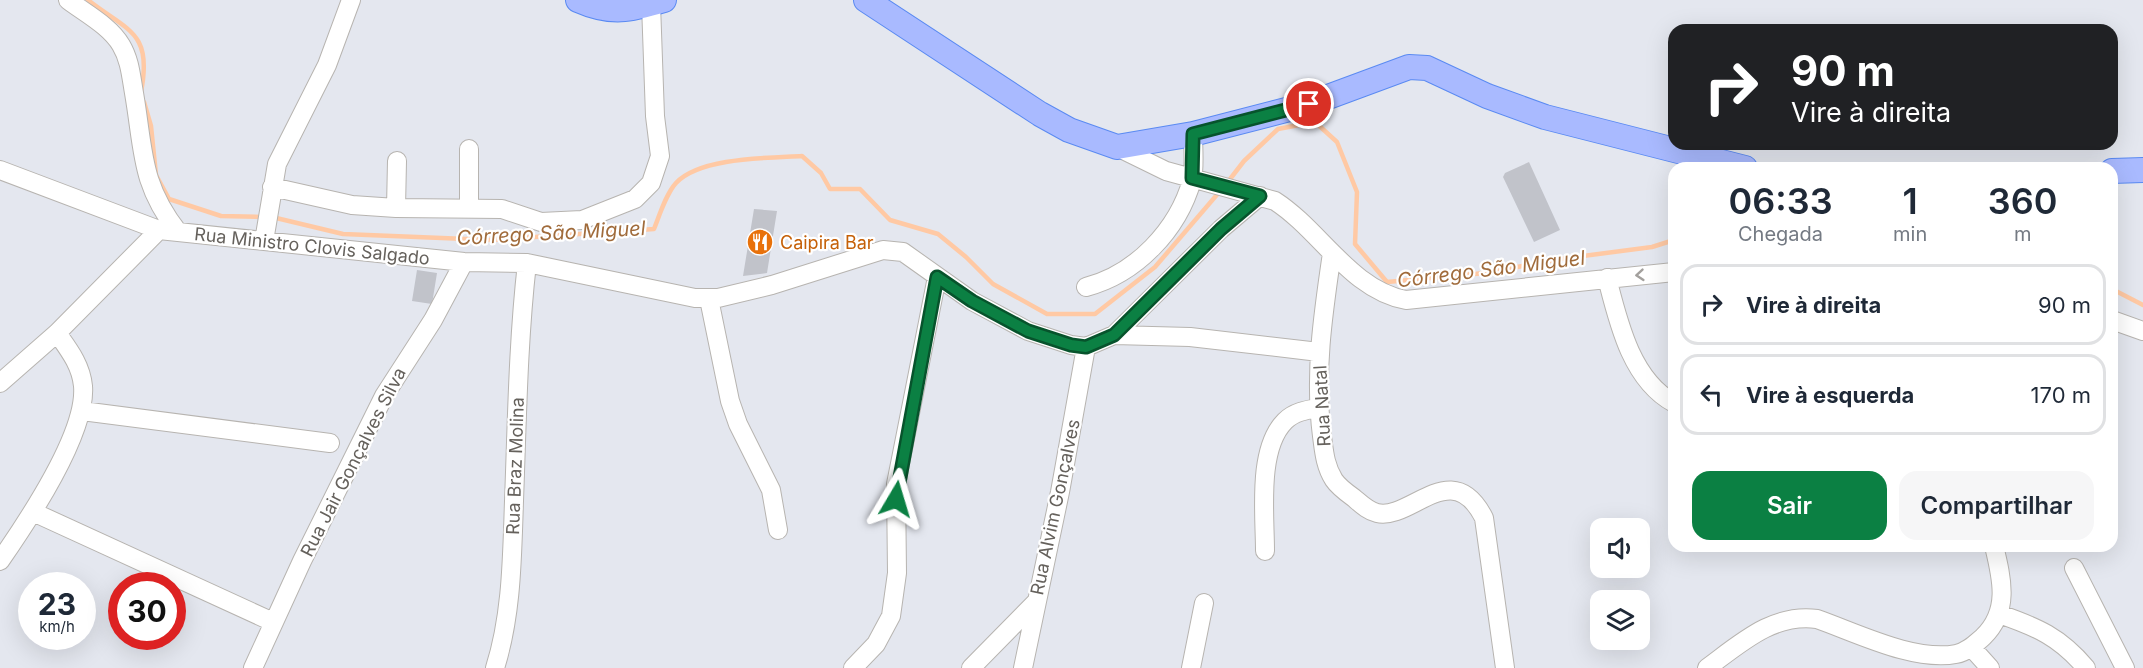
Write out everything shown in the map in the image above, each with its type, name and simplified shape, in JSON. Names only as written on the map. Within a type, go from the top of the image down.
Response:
[{"type":"main road","points":[[578,0],[599,9],[618,11],[658,2]]},
{"type":"main road","points":[[866,0],[1040,114],[1069,130],[1117,147],[1193,134],[1309,104],[1409,67],[1427,68],[1487,96],[1545,117],[1668,149]]},
{"type":"main road","points":[[1674,150],[1721,162]]},
{"type":"main road","points":[[2118,171],[2143,170]]},
{"type":"street","points":[[68,0],[109,32],[120,43],[129,60],[146,172],[161,210],[178,232]]},
{"type":"street","points":[[264,236],[277,164],[327,65],[351,0]]},
{"type":"street","points":[[271,192],[396,208],[502,209],[541,222],[582,220],[635,199],[651,183],[660,156],[655,116],[658,2]]},
{"type":"street","points":[[1086,287],[1111,281],[1134,266],[1170,224],[1197,179],[1193,134]]},
{"type":"street","points":[[1117,147],[1148,163],[1254,195],[1289,210],[1332,253],[1382,293],[1406,300],[1668,273]]},
{"type":"street","points":[[469,149],[469,207]]},
{"type":"street","points":[[396,208],[397,161]]},
{"type":"street","name":"Rua Ministro Clovis Salgado","points":[[0,170],[159,231],[264,236],[464,262],[527,263],[653,291],[709,299],[772,285],[883,250],[903,252],[972,301],[1028,331],[1071,345],[1086,347]]},
{"type":"street","points":[[1086,347],[1114,335],[1254,195]]},
{"type":"street","points":[[0,383],[57,333],[159,231]]},
{"type":"street","name":"Rua Natal","points":[[1332,253],[1319,352],[1318,408],[1326,463],[1334,480],[1367,509],[1379,513],[1391,512],[1437,493],[1449,491],[1465,495],[1477,504],[1484,518],[1488,539],[1505,668]]},
{"type":"street","name":"Rua Jair Gonçalves Silva","points":[[253,668],[273,622],[384,396],[433,320],[464,262]]},
{"type":"street","name":"Rua Braz Molina","points":[[495,668],[506,635],[511,567],[519,340],[527,263]]},
{"type":"street","points":[[853,668],[876,644],[891,616],[897,573],[896,484],[937,277]]},
{"type":"street","points":[[1607,278],[1627,348],[1651,383],[1668,398]]},
{"type":"street","points":[[709,299],[730,401],[738,424],[771,490],[778,530]]},
{"type":"street","points":[[2118,322],[2143,331]]},
{"type":"street","points":[[0,561],[33,512],[82,411],[83,387],[80,369],[57,333]]},
{"type":"street","points":[[1114,335],[1200,338],[1319,352]]},
{"type":"street","name":"Rua Alvim Gonçalves","points":[[1023,668],[1060,492],[1086,347]]},
{"type":"street","points":[[1265,551],[1266,475],[1269,448],[1276,432],[1286,420],[1299,411],[1318,408]]},
{"type":"street","points":[[82,411],[330,443]]},
{"type":"street","points":[[33,512],[273,622]]},
{"type":"street","points":[[1707,668],[1757,631],[1780,621],[1801,617],[1817,620],[1913,652],[1957,654],[1972,648],[1985,635],[1999,614],[2003,597],[1995,552]]},
{"type":"street","points":[[2074,568],[2125,668]]},
{"type":"street","points":[[971,668],[1035,603]]},
{"type":"street","points":[[1191,668],[1204,603]]},
{"type":"street","points":[[1999,614],[2040,628],[2058,640],[2086,668]]},
{"type":"street","points":[[1972,648],[1990,668]]},
{"type":"building","points":[[1529,162],[1560,230],[1534,242],[1503,177],[1505,173]]},
{"type":"building","name":"Caipira Bar","points":[[754,209],[777,211],[767,273],[743,276]]},
{"type":"building","points":[[417,270],[437,273],[432,304],[412,301]]},
{"type":"waterway","name":"Córrego São Miguel","points":[[88,0],[125,27],[140,44],[144,72],[141,92]]},
{"type":"waterway","name":"Córrego São Miguel","points":[[144,102],[151,126],[156,175],[169,199],[221,216],[264,217]]},
{"type":"waterway","name":"Córrego São Miguel","points":[[1227,183],[1244,161],[1278,129],[1315,122],[1337,142],[1357,192],[1355,244],[1387,282],[1485,273],[1560,259],[1652,247],[1668,242]]},
{"type":"waterway","name":"Córrego São Miguel","points":[[272,217],[343,234],[491,240],[654,229],[669,193],[687,174],[701,168],[736,160],[802,156],[821,173],[830,189],[860,189],[890,220],[938,234],[966,257],[993,284],[1047,314],[1095,314],[1155,267],[1221,190]]},
{"type":"waterway","name":"Córrego São Miguel","points":[[2118,292],[2143,305]]},
{"type":"place","name":"Caipira Bar","points":[[760,242]]},
{"type":"route","points":[[896,499],[896,484],[937,277],[972,301],[1028,331],[1071,345],[1086,347],[1099,342],[1114,335],[1221,229],[1260,196],[1192,178],[1193,134],[1309,104]]}]
